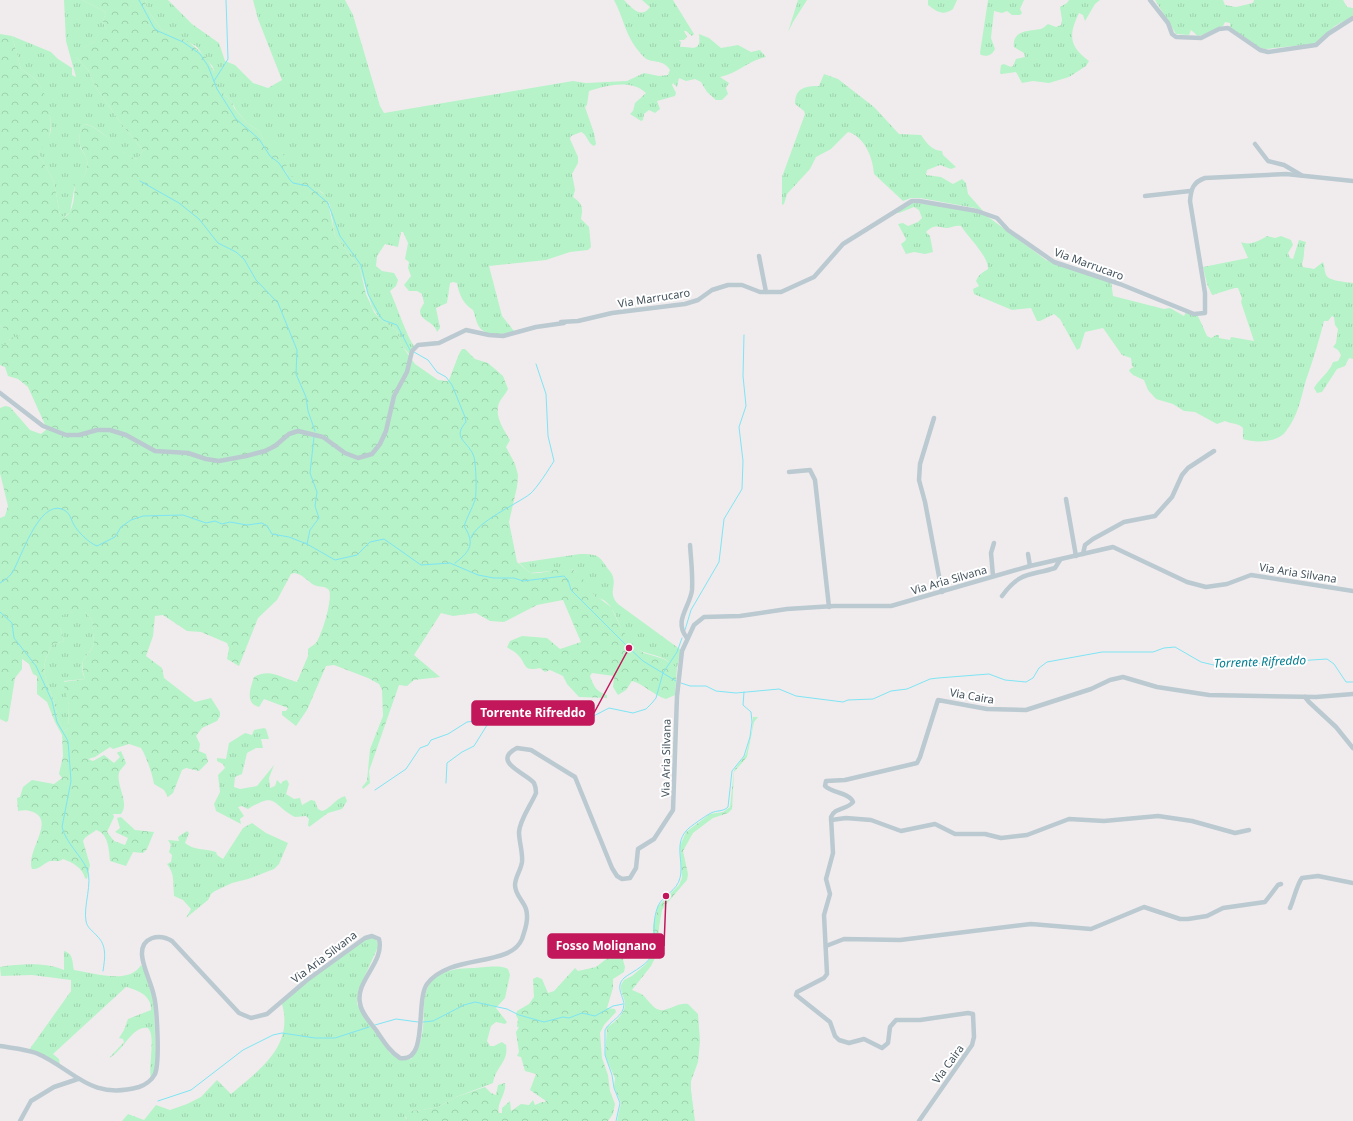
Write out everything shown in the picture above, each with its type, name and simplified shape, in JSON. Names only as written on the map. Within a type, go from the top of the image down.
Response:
[{"type":"street","points":[[1150,0],[1168,23],[1172,34],[1176,37],[1201,38],[1219,29],[1228,28],[1260,50],[1268,52],[1316,45],[1328,34],[1353,18]]},
{"type":"street","points":[[1255,144],[1268,162],[1284,165],[1302,176]]},
{"type":"street","points":[[1146,196],[1190,191],[1198,180],[1205,178],[1232,178],[1247,175],[1302,176],[1353,181]]},
{"type":"street","name":"Via Marrucaro","points":[[0,393],[27,415],[57,432],[74,436],[97,430],[110,430],[126,435],[158,452],[188,453],[213,461],[233,459],[265,451],[275,446],[289,434],[298,432],[323,437],[348,455],[362,457],[375,451],[383,440],[394,396],[406,372],[412,351],[418,345],[439,343],[466,330],[489,335],[503,336],[536,327],[612,313],[685,304],[698,300],[712,290],[728,285],[742,285],[760,292],[781,292],[814,277],[844,244],[912,201],[920,201],[977,211],[997,218],[1008,230],[1054,262],[1120,284],[1185,310],[1200,314],[1205,313],[1206,303],[1190,201],[1190,191]]},
{"type":"street","points":[[759,256],[766,292]]},
{"type":"street","points":[[934,418],[920,464],[919,480],[925,502],[942,592]]},
{"type":"street","points":[[1083,554],[1085,545],[1124,522],[1155,516],[1172,497],[1182,476],[1188,468],[1214,451]]},
{"type":"street","points":[[789,472],[810,470],[815,480],[829,607]]},
{"type":"street","points":[[1066,499],[1076,556]]},
{"type":"street","points":[[993,576],[991,553],[994,543]]},
{"type":"street","name":"Via Aria Silvana","points":[[687,638],[683,633],[682,613],[692,591],[690,545]]},
{"type":"street","name":"Via Aria Silvana","points":[[0,1046],[37,1054],[78,1079],[100,1088],[120,1090],[140,1087],[154,1076],[157,1057],[155,1007],[142,954],[143,946],[147,941],[158,936],[172,941],[239,1013],[245,1017],[254,1018],[270,1012],[307,980],[365,938],[376,936],[379,939],[380,946],[375,962],[360,991],[360,1004],[392,1052],[400,1058],[409,1058],[413,1055],[417,1046],[422,996],[430,980],[441,972],[455,965],[496,957],[511,951],[519,943],[525,927],[527,911],[516,892],[515,884],[522,860],[519,830],[536,793],[536,788],[531,780],[509,763],[509,756],[511,752],[519,748],[531,750],[574,777],[612,868],[617,876],[626,880],[632,876],[635,871],[638,849],[656,837],[673,810],[676,696],[681,661],[687,638],[697,620],[707,616],[740,616],[787,609],[891,606],[1030,566],[1112,547],[1187,582],[1206,587],[1226,584],[1251,575],[1353,591]]},
{"type":"street","points":[[1028,554],[1030,566]]},
{"type":"street","name":"Via Aria Silvana","points":[[1002,596],[1020,578],[1035,572],[1055,568],[1060,560]]},
{"type":"street","name":"Via Caira","points":[[919,1121],[970,1048],[974,1040],[974,1014],[968,1013],[920,1020],[896,1020],[890,1025],[888,1043],[884,1048],[864,1039],[849,1043],[839,1040],[835,1036],[830,1022],[796,995],[797,992],[826,976],[824,912],[830,894],[826,879],[833,853],[831,820],[833,812],[851,805],[853,802],[849,797],[829,790],[826,786],[826,781],[845,780],[917,763],[938,700],[987,709],[1026,710],[1091,689],[1110,680],[1123,677],[1157,687],[1209,695],[1306,696],[1353,694]]},
{"type":"street","points":[[1306,696],[1308,702],[1336,727],[1353,748]]},
{"type":"street","points":[[831,820],[846,818],[871,820],[901,831],[935,824],[955,834],[985,834],[1008,838],[1027,835],[1069,819],[1104,821],[1158,816],[1192,821],[1235,834],[1250,830]]},
{"type":"street","points":[[1290,908],[1297,892],[1298,884],[1302,878],[1318,876],[1353,883]]},
{"type":"street","points":[[826,946],[844,940],[900,940],[1031,924],[1091,929],[1144,907],[1180,918],[1194,918],[1212,915],[1223,908],[1266,902],[1278,885],[1281,884]]},
{"type":"street","points":[[20,1121],[31,1101],[54,1087],[78,1079]]},
{"type":"green space","points":[[64,0],[82,0],[106,12],[103,21],[106,29],[106,38],[101,41],[95,41],[77,52],[76,57],[88,70],[95,86],[120,122],[143,150],[138,159],[131,157],[117,148],[99,130],[84,124],[80,133],[80,143],[81,149],[87,159],[87,167],[81,181],[75,184],[70,212],[64,217],[60,215],[54,182],[38,152],[44,145],[51,130],[51,119],[47,104],[42,90],[36,80],[21,69],[12,36],[51,52],[58,59],[72,68],[72,75],[76,77],[66,41]]},
{"type":"green space","points":[[82,0],[145,0],[147,9],[161,29],[189,42],[206,57],[216,75],[218,88],[232,102],[234,108],[247,123],[259,131],[263,139],[276,143],[286,160],[285,171],[287,174],[311,184],[327,197],[335,236],[360,269],[366,294],[374,312],[380,319],[396,330],[402,346],[415,364],[438,380],[447,381],[449,380],[459,354],[462,349],[465,349],[475,359],[488,363],[503,376],[508,389],[499,403],[498,413],[500,423],[510,440],[506,447],[515,464],[518,475],[517,487],[509,522],[517,562],[530,573],[541,573],[566,568],[571,569],[581,576],[596,598],[599,598],[611,607],[621,628],[635,647],[644,653],[664,659],[677,668],[675,695],[666,699],[632,681],[626,690],[618,695],[613,687],[614,676],[592,673],[590,676],[594,686],[600,692],[607,695],[607,698],[579,697],[567,684],[563,676],[550,670],[545,672],[540,668],[528,668],[517,654],[507,647],[510,641],[522,636],[547,638],[560,649],[581,642],[563,600],[537,605],[504,622],[490,621],[476,613],[453,616],[441,613],[414,655],[440,677],[414,680],[407,686],[399,685],[369,771],[370,783],[363,789],[362,787],[367,781],[370,749],[383,716],[382,690],[379,684],[368,678],[334,665],[326,666],[307,710],[296,726],[282,715],[282,711],[286,711],[288,708],[264,699],[259,707],[251,702],[250,690],[254,677],[260,674],[266,673],[276,675],[297,682],[308,656],[308,649],[316,643],[324,625],[330,601],[329,590],[314,585],[302,576],[294,573],[291,574],[277,600],[258,618],[239,666],[227,659],[229,648],[227,643],[201,632],[187,631],[163,615],[155,616],[153,636],[146,656],[162,668],[164,678],[195,702],[211,698],[220,712],[220,716],[217,721],[202,728],[196,736],[200,744],[199,751],[206,754],[208,762],[199,771],[186,768],[182,770],[173,793],[168,797],[164,790],[154,784],[149,766],[141,748],[129,744],[113,749],[110,747],[95,757],[88,759],[93,761],[104,755],[114,763],[120,757],[117,753],[121,751],[126,763],[119,773],[119,783],[124,805],[121,814],[113,814],[114,817],[107,832],[114,841],[125,845],[128,838],[115,832],[120,828],[117,818],[121,817],[135,830],[154,832],[147,849],[143,853],[133,852],[126,866],[110,861],[107,842],[103,834],[96,830],[83,841],[90,865],[87,879],[77,866],[63,859],[49,862],[32,869],[32,854],[41,830],[42,822],[39,816],[33,812],[26,810],[18,811],[17,798],[20,797],[23,787],[32,780],[54,784],[62,778],[59,774],[63,756],[62,735],[47,702],[37,694],[37,676],[33,674],[29,664],[22,659],[22,669],[15,678],[8,721],[6,722],[0,719],[0,518],[5,516],[8,506],[0,473],[0,408],[5,406],[10,407],[30,430],[41,434],[47,429],[28,387],[18,379],[8,376],[5,367],[0,365],[0,345],[8,344],[10,338],[20,336],[6,330],[0,325],[0,34],[12,36],[21,69],[36,80],[49,106],[51,127],[49,137],[45,145],[38,152],[54,182],[60,215],[65,217],[71,210],[75,183],[81,180],[87,167],[87,158],[81,148],[80,143],[80,132],[84,124],[99,131],[118,148],[131,157],[138,159],[143,150],[120,122],[95,86],[88,70],[76,57],[76,52],[95,41],[101,41],[106,37],[106,29],[103,21],[106,12]],"holes":[[[73,612],[85,612],[92,620],[94,643],[83,662],[82,666],[85,679],[63,682],[69,705],[68,728],[65,731],[59,721],[46,679],[44,668],[45,661],[52,645],[64,641],[60,627],[60,616]]]},
{"type":"green space","points":[[145,0],[168,0],[192,24],[219,43],[225,61],[235,65],[253,83],[268,88],[282,80],[258,19],[253,0],[345,0],[353,15],[380,106],[384,113],[573,81],[586,83],[627,81],[644,73],[659,76],[668,75],[670,70],[667,66],[660,62],[647,59],[637,49],[629,36],[614,0],[624,0],[636,11],[643,12],[647,11],[650,7],[642,0],[673,0],[694,34],[692,36],[684,31],[687,37],[684,40],[679,40],[681,42],[680,47],[693,48],[698,46],[699,34],[709,38],[721,48],[738,45],[751,52],[760,50],[766,57],[720,77],[729,83],[726,88],[728,94],[722,100],[716,100],[707,92],[701,82],[695,79],[686,81],[679,78],[677,87],[673,83],[672,85],[676,93],[675,96],[657,101],[660,109],[655,113],[649,110],[644,114],[643,120],[641,121],[630,114],[633,111],[635,103],[646,93],[640,89],[634,86],[619,84],[589,91],[587,105],[585,107],[594,133],[596,144],[594,146],[592,145],[581,132],[571,136],[570,139],[578,157],[578,163],[572,174],[575,190],[573,197],[582,206],[581,219],[589,227],[591,247],[588,250],[570,252],[546,260],[489,266],[502,316],[514,331],[505,334],[490,334],[481,329],[477,323],[473,310],[462,298],[457,283],[453,282],[450,283],[447,303],[436,308],[440,328],[437,332],[434,326],[421,315],[420,311],[424,303],[422,294],[417,291],[409,291],[404,285],[411,276],[408,268],[409,262],[405,259],[408,243],[403,232],[401,232],[398,247],[385,244],[377,256],[376,266],[382,271],[394,273],[398,280],[396,286],[390,291],[414,346],[409,354],[402,346],[396,330],[380,319],[372,307],[360,269],[335,236],[330,205],[323,193],[308,183],[289,176],[285,171],[286,162],[281,152],[273,142],[268,142],[263,139],[259,131],[247,123],[236,110],[232,102],[218,88],[213,67],[196,46],[161,29],[147,9]]},
{"type":"green space","points":[[798,0],[807,0],[788,32]]},
{"type":"green space","points":[[928,0],[957,0],[953,9],[943,13],[928,5]]},
{"type":"green space","points":[[988,0],[1024,0],[1020,9],[1022,13],[1020,15],[1012,15],[1007,11],[1002,13],[994,11],[991,38],[995,49],[993,53],[986,56],[981,55],[980,53]]},
{"type":"green space","points":[[1069,0],[1100,0],[1095,4],[1085,21],[1083,15],[1079,13],[1073,27],[1072,39],[1074,45],[1077,50],[1089,61],[1086,66],[1069,77],[1049,83],[1033,81],[1022,83],[1016,72],[1000,73],[1001,65],[1004,64],[1011,67],[1016,59],[1025,57],[1024,53],[1014,47],[1016,36],[1020,33],[1043,28],[1048,24],[1056,27],[1061,25],[1062,20],[1060,7]]},
{"type":"green space","points":[[1155,0],[1223,0],[1225,5],[1236,7],[1253,3],[1254,0],[1343,0],[1347,7],[1353,8],[1353,16],[1335,26],[1314,44],[1266,49],[1260,48],[1230,28],[1230,23],[1225,22],[1223,26],[1198,36],[1191,30],[1189,35],[1176,34]]},
{"type":"green space","points":[[824,74],[838,79],[874,107],[899,134],[921,135],[932,148],[942,151],[943,155],[956,167],[951,169],[940,165],[927,170],[926,175],[941,177],[953,184],[962,179],[966,183],[968,194],[984,212],[975,208],[920,198],[911,198],[903,201],[874,174],[872,161],[867,149],[859,138],[848,132],[831,149],[816,157],[810,169],[787,194],[784,204],[782,205],[782,177],[805,114],[804,111],[795,104],[795,99],[799,91],[805,87],[819,86]]},
{"type":"green space","points":[[913,202],[975,212],[987,216],[1046,260],[1111,281],[1113,296],[1164,309],[1170,308],[1184,316],[1186,312],[1198,316],[1207,336],[1211,338],[1219,335],[1219,338],[1230,340],[1231,337],[1254,341],[1241,302],[1242,298],[1238,288],[1212,295],[1207,284],[1203,267],[1248,258],[1241,242],[1251,243],[1267,236],[1275,238],[1281,236],[1291,240],[1293,245],[1288,253],[1290,258],[1293,259],[1299,240],[1306,242],[1302,264],[1303,267],[1314,269],[1323,262],[1325,273],[1330,279],[1353,283],[1353,359],[1349,358],[1345,366],[1337,369],[1322,392],[1317,393],[1314,388],[1333,362],[1338,361],[1341,355],[1338,350],[1333,347],[1336,343],[1338,329],[1335,325],[1334,317],[1332,316],[1328,321],[1324,321],[1299,407],[1286,431],[1278,438],[1272,440],[1254,441],[1243,439],[1243,428],[1239,425],[1225,421],[1217,424],[1195,412],[1184,411],[1173,404],[1156,399],[1148,390],[1144,380],[1133,375],[1129,371],[1134,367],[1132,366],[1131,358],[1122,355],[1103,328],[1085,332],[1080,348],[1077,350],[1060,319],[1054,314],[1037,321],[1031,308],[1012,310],[974,294],[973,289],[979,286],[976,281],[982,273],[988,269],[982,253],[961,226],[932,228],[926,232],[930,236],[933,252],[925,254],[914,252],[906,254],[901,244],[906,239],[898,224],[903,223],[908,226],[918,222],[922,218],[919,210],[914,207],[899,213],[896,212]]},
{"type":"green space","points":[[0,325],[5,329],[20,334],[20,337],[9,339],[9,343],[4,346],[0,345]]},
{"type":"green space","points":[[580,554],[590,554],[600,558],[612,575],[614,581],[613,597],[618,604],[681,650],[677,668],[665,659],[643,652],[634,646],[625,636],[607,602],[596,598],[572,569],[530,573],[519,563]]},
{"type":"green space","points":[[73,612],[85,612],[92,620],[94,643],[84,659],[82,666],[85,679],[64,681],[69,705],[68,728],[65,731],[59,721],[44,668],[45,661],[52,645],[64,641],[60,627],[60,615]]},
{"type":"green space","points":[[753,717],[758,717],[754,722],[747,757],[734,772],[732,809],[728,813],[713,818],[693,833],[683,851],[688,874],[687,880],[662,910],[657,954],[651,966],[632,990],[643,995],[652,1006],[658,1009],[664,1010],[678,1005],[688,1004],[698,1014],[700,1041],[698,1062],[691,1081],[695,1121],[617,1121],[621,1103],[614,1087],[615,1078],[605,1056],[607,1027],[619,1018],[625,1008],[621,985],[624,980],[632,976],[646,964],[653,954],[653,926],[658,906],[679,885],[682,878],[680,846],[686,832],[710,814],[723,812],[730,807],[734,770],[746,754],[752,730]]},
{"type":"green space","points":[[266,729],[269,739],[261,739],[263,748],[256,748],[247,753],[242,774],[235,777],[234,787],[240,789],[257,786],[274,765],[269,778],[270,788],[275,786],[277,780],[281,784],[283,781],[287,780],[289,784],[286,794],[294,799],[300,798],[302,805],[311,800],[315,801],[318,809],[322,811],[338,799],[345,796],[347,801],[342,809],[328,813],[309,827],[309,819],[306,816],[295,817],[273,801],[269,800],[248,809],[242,806],[238,807],[244,816],[240,819],[241,824],[216,811],[214,804],[220,792],[218,775],[225,768],[223,764],[217,761],[217,758],[226,759],[229,743],[245,733],[252,735],[254,730]]},
{"type":"green space","points":[[252,823],[266,833],[288,843],[279,864],[274,869],[248,879],[232,883],[215,891],[211,894],[208,900],[186,918],[191,909],[183,900],[174,896],[172,875],[167,864],[171,862],[172,855],[169,852],[171,845],[168,840],[179,841],[178,837],[187,831],[189,833],[185,843],[189,846],[216,852],[217,855],[223,859],[243,828]]},
{"type":"green space","points":[[372,937],[377,941],[378,947],[358,991],[357,1004],[390,1053],[401,1060],[411,1059],[419,1045],[423,1030],[425,1001],[428,988],[435,978],[449,971],[472,968],[495,966],[508,969],[510,975],[505,998],[496,1008],[507,1022],[505,1024],[496,1022],[491,1026],[487,1041],[490,1046],[494,1046],[502,1042],[506,1045],[506,1056],[493,1083],[456,1097],[438,1107],[409,1111],[405,1117],[408,1121],[122,1121],[128,1114],[144,1120],[156,1105],[170,1110],[187,1104],[201,1097],[217,1080],[231,1094],[263,1066],[279,1045],[283,1033],[284,1019],[282,1004],[304,984],[367,938]]},
{"type":"green space","points":[[619,949],[626,951],[623,960],[625,967],[624,972],[613,979],[613,988],[607,1008],[615,1009],[616,1012],[604,1025],[600,1033],[602,1058],[608,1075],[610,1091],[615,1104],[613,1114],[608,1121],[408,1121],[404,1114],[409,1111],[438,1107],[456,1097],[485,1087],[491,1093],[496,1095],[498,1085],[505,1083],[498,1110],[499,1113],[502,1113],[502,1108],[510,1101],[511,1111],[521,1104],[529,1105],[533,1100],[535,1105],[545,1102],[546,1101],[530,1090],[536,1074],[525,1071],[521,1057],[517,1056],[519,1052],[516,1032],[519,1027],[517,1027],[517,1011],[529,1004],[534,997],[533,979],[537,977],[542,979],[548,993],[554,991],[575,968],[578,971],[596,967]]},
{"type":"green space","points":[[64,951],[70,954],[73,961],[74,970],[101,975],[120,976],[128,975],[141,965],[144,969],[154,1002],[156,1063],[155,1071],[151,1079],[150,1066],[152,1044],[148,1028],[142,1028],[137,1031],[114,1055],[109,1058],[124,1042],[123,1039],[119,1038],[128,1019],[151,1010],[151,1005],[147,997],[126,987],[53,1054],[59,1059],[60,1066],[29,1050],[71,991],[71,980],[32,975],[1,976],[0,967],[41,965],[57,967],[64,970]]},
{"type":"waterway","points":[[139,0],[154,28],[183,42],[200,54],[208,66],[217,89],[236,119],[259,139],[270,156],[279,163],[290,180],[293,183],[308,186],[328,203],[340,236],[361,265],[368,294],[380,316],[383,320],[397,325],[410,350]]},
{"type":"waterway","points":[[214,81],[228,59],[226,0]]},
{"type":"waterway","points":[[140,181],[179,203],[199,219],[218,243],[236,252],[244,259],[256,280],[278,303],[297,350],[296,374],[306,397],[308,411],[315,431]]},
{"type":"waterway","points":[[685,630],[691,610],[719,562],[724,519],[742,489],[743,461],[739,427],[746,406],[743,376],[744,335]]},
{"type":"waterway","points":[[414,352],[428,360],[437,372],[446,377],[452,385],[466,422],[460,432],[462,440],[472,452],[474,457],[476,496],[464,526],[469,537],[470,546],[465,555],[455,563]]},
{"type":"waterway","points":[[471,538],[474,532],[488,520],[530,494],[554,461],[548,436],[546,394],[536,364]]},
{"type":"waterway","points":[[307,544],[310,530],[319,518],[315,506],[317,492],[310,473],[314,437]]},
{"type":"waterway","name":"Torrente Rifreddo","points":[[0,583],[12,573],[31,533],[38,522],[45,514],[53,509],[62,509],[67,512],[78,531],[87,540],[97,546],[115,537],[121,527],[131,520],[143,516],[183,515],[206,523],[215,521],[222,524],[230,522],[247,525],[262,523],[267,526],[272,534],[289,537],[307,544],[335,560],[357,555],[370,542],[384,539],[421,565],[450,563],[478,575],[494,578],[514,578],[523,581],[564,576],[568,580],[571,590],[629,648],[643,661],[676,681]]},
{"type":"waterway","points":[[0,612],[12,623],[14,638],[36,666],[52,701],[57,722],[68,741],[71,781],[62,827],[64,833],[89,874],[89,887],[85,915],[89,928],[100,940],[104,948],[105,957],[103,971]]},
{"type":"waterway","points":[[375,790],[406,769],[420,748],[428,745],[431,740],[448,734],[467,722],[475,721],[512,724],[549,722],[568,724],[584,721],[609,708],[633,713],[646,709],[656,698],[663,673],[677,652],[682,638]]},
{"type":"waterway","name":"Torrente Rifreddo","points":[[681,683],[690,686],[706,686],[716,691],[736,693],[779,689],[796,696],[843,702],[848,700],[873,699],[891,691],[907,689],[930,679],[938,678],[989,674],[1005,680],[1026,682],[1033,678],[1039,668],[1047,662],[1102,652],[1153,652],[1164,648],[1175,647],[1201,662],[1218,666],[1327,659],[1334,664],[1346,682],[1353,682]]},
{"type":"waterway","points":[[616,1121],[620,1103],[614,1088],[612,1075],[605,1055],[605,1030],[622,1012],[624,1004],[620,991],[621,981],[645,964],[653,952],[654,924],[658,906],[660,902],[673,890],[680,878],[680,848],[682,836],[688,829],[706,816],[713,812],[724,810],[728,807],[732,771],[744,756],[750,737],[752,722],[751,712],[743,705],[744,692]]},
{"type":"waterway","points":[[446,783],[447,763],[462,752],[474,746],[489,722]]},
{"type":"waterway","points":[[423,1022],[433,1021],[464,1005],[475,1002],[507,1009],[519,1015],[544,1022],[563,1017],[569,1018],[582,1013],[595,1016],[613,1006],[623,1004]]},
{"type":"waterway","points":[[375,1025],[396,1019],[418,1022]]},
{"type":"waterway","points":[[158,1101],[191,1090],[243,1050],[273,1035],[282,1033],[315,1038],[335,1038],[369,1027]]},
{"type":"place","name":"Torrente Rifreddo","points":[[629,648]]},
{"type":"place","name":"Fosso Molignano","points":[[666,896]]}]
